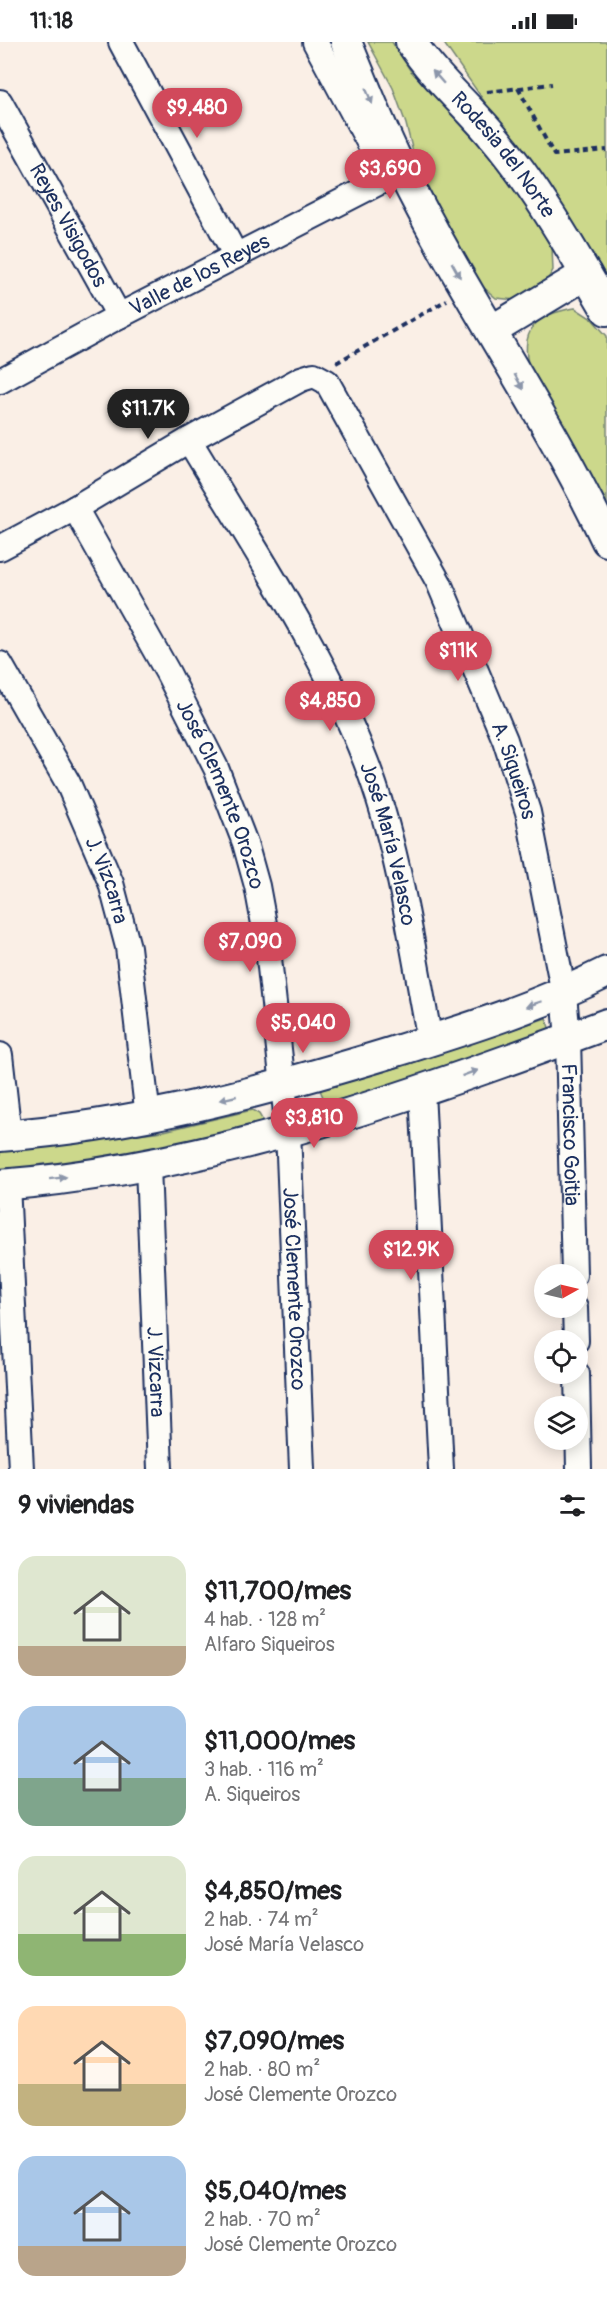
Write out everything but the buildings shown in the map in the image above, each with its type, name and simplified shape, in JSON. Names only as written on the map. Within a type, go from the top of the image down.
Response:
[{"type":"street","points":[[121,42],[236,256]]},
{"type":"street","points":[[315,42],[394,175],[467,289],[586,495],[607,541]]},
{"type":"street","points":[[346,42],[394,175]]},
{"type":"street","name":"Rodesia del Norte","points":[[411,42],[422,59],[491,134],[529,184],[607,310]]},
{"type":"street","name":"Reyes Visigodos","points":[[0,102],[119,316]]},
{"type":"street","name":"Valle de los Reyes","points":[[0,381],[119,316],[394,175]]},
{"type":"street","points":[[491,331],[586,274]]},
{"type":"street","points":[[0,548],[75,508],[189,440],[301,379],[314,375]]},
{"type":"street","name":"A. Siqueiros","points":[[314,375],[327,382],[439,583],[505,740],[528,812],[564,994]]},
{"type":"street","name":"José María Velasco","points":[[189,440],[304,634],[340,704],[366,762],[394,855],[430,1040]]},
{"type":"street","name":"José Clemente Orozco","points":[[75,508],[168,674],[216,768],[245,843],[257,886],[267,940],[288,1131],[303,1469]]},
{"type":"street","name":"J. Vizcarra","points":[[0,664],[68,783],[111,883],[128,947],[148,1117]]},
{"type":"street","points":[[0,1055],[5,1136],[148,1117],[284,1085],[430,1040],[564,994],[607,972]]},
{"type":"street","name":"Francisco Goitia","points":[[564,994],[568,1038],[574,1264]]},
{"type":"street","points":[[21,1469],[3,1185],[148,1166],[288,1131],[422,1091],[607,1024]]},
{"type":"street","points":[[422,1091],[441,1469]]},
{"type":"street","name":"J. Vizcarra","points":[[148,1166],[160,1469]]},
{"type":"street","points":[[577,1384],[579,1469]]},
{"type":"path","points":[[455,96],[552,84]]},
{"type":"path","points":[[518,88],[554,155],[607,150]]},
{"type":"path","points":[[314,375],[467,289]]},
{"type":"green space","points":[[368,42],[392,42],[410,70],[493,156],[547,233],[552,247],[553,270],[545,284],[516,300],[496,298],[476,281],[420,180],[406,124],[393,88]]},
{"type":"green space","points":[[443,42],[607,42],[607,278]]},
{"type":"green space","points":[[575,308],[592,319],[607,336],[607,510],[530,371],[527,357],[526,345],[533,326],[550,315]]},
{"type":"green space","points":[[546,1018],[551,1034],[326,1104],[320,1090],[406,1065]]},
{"type":"green space","points":[[252,1110],[262,1119],[261,1123],[254,1128],[75,1165],[0,1173],[0,1149],[164,1131]]}]
